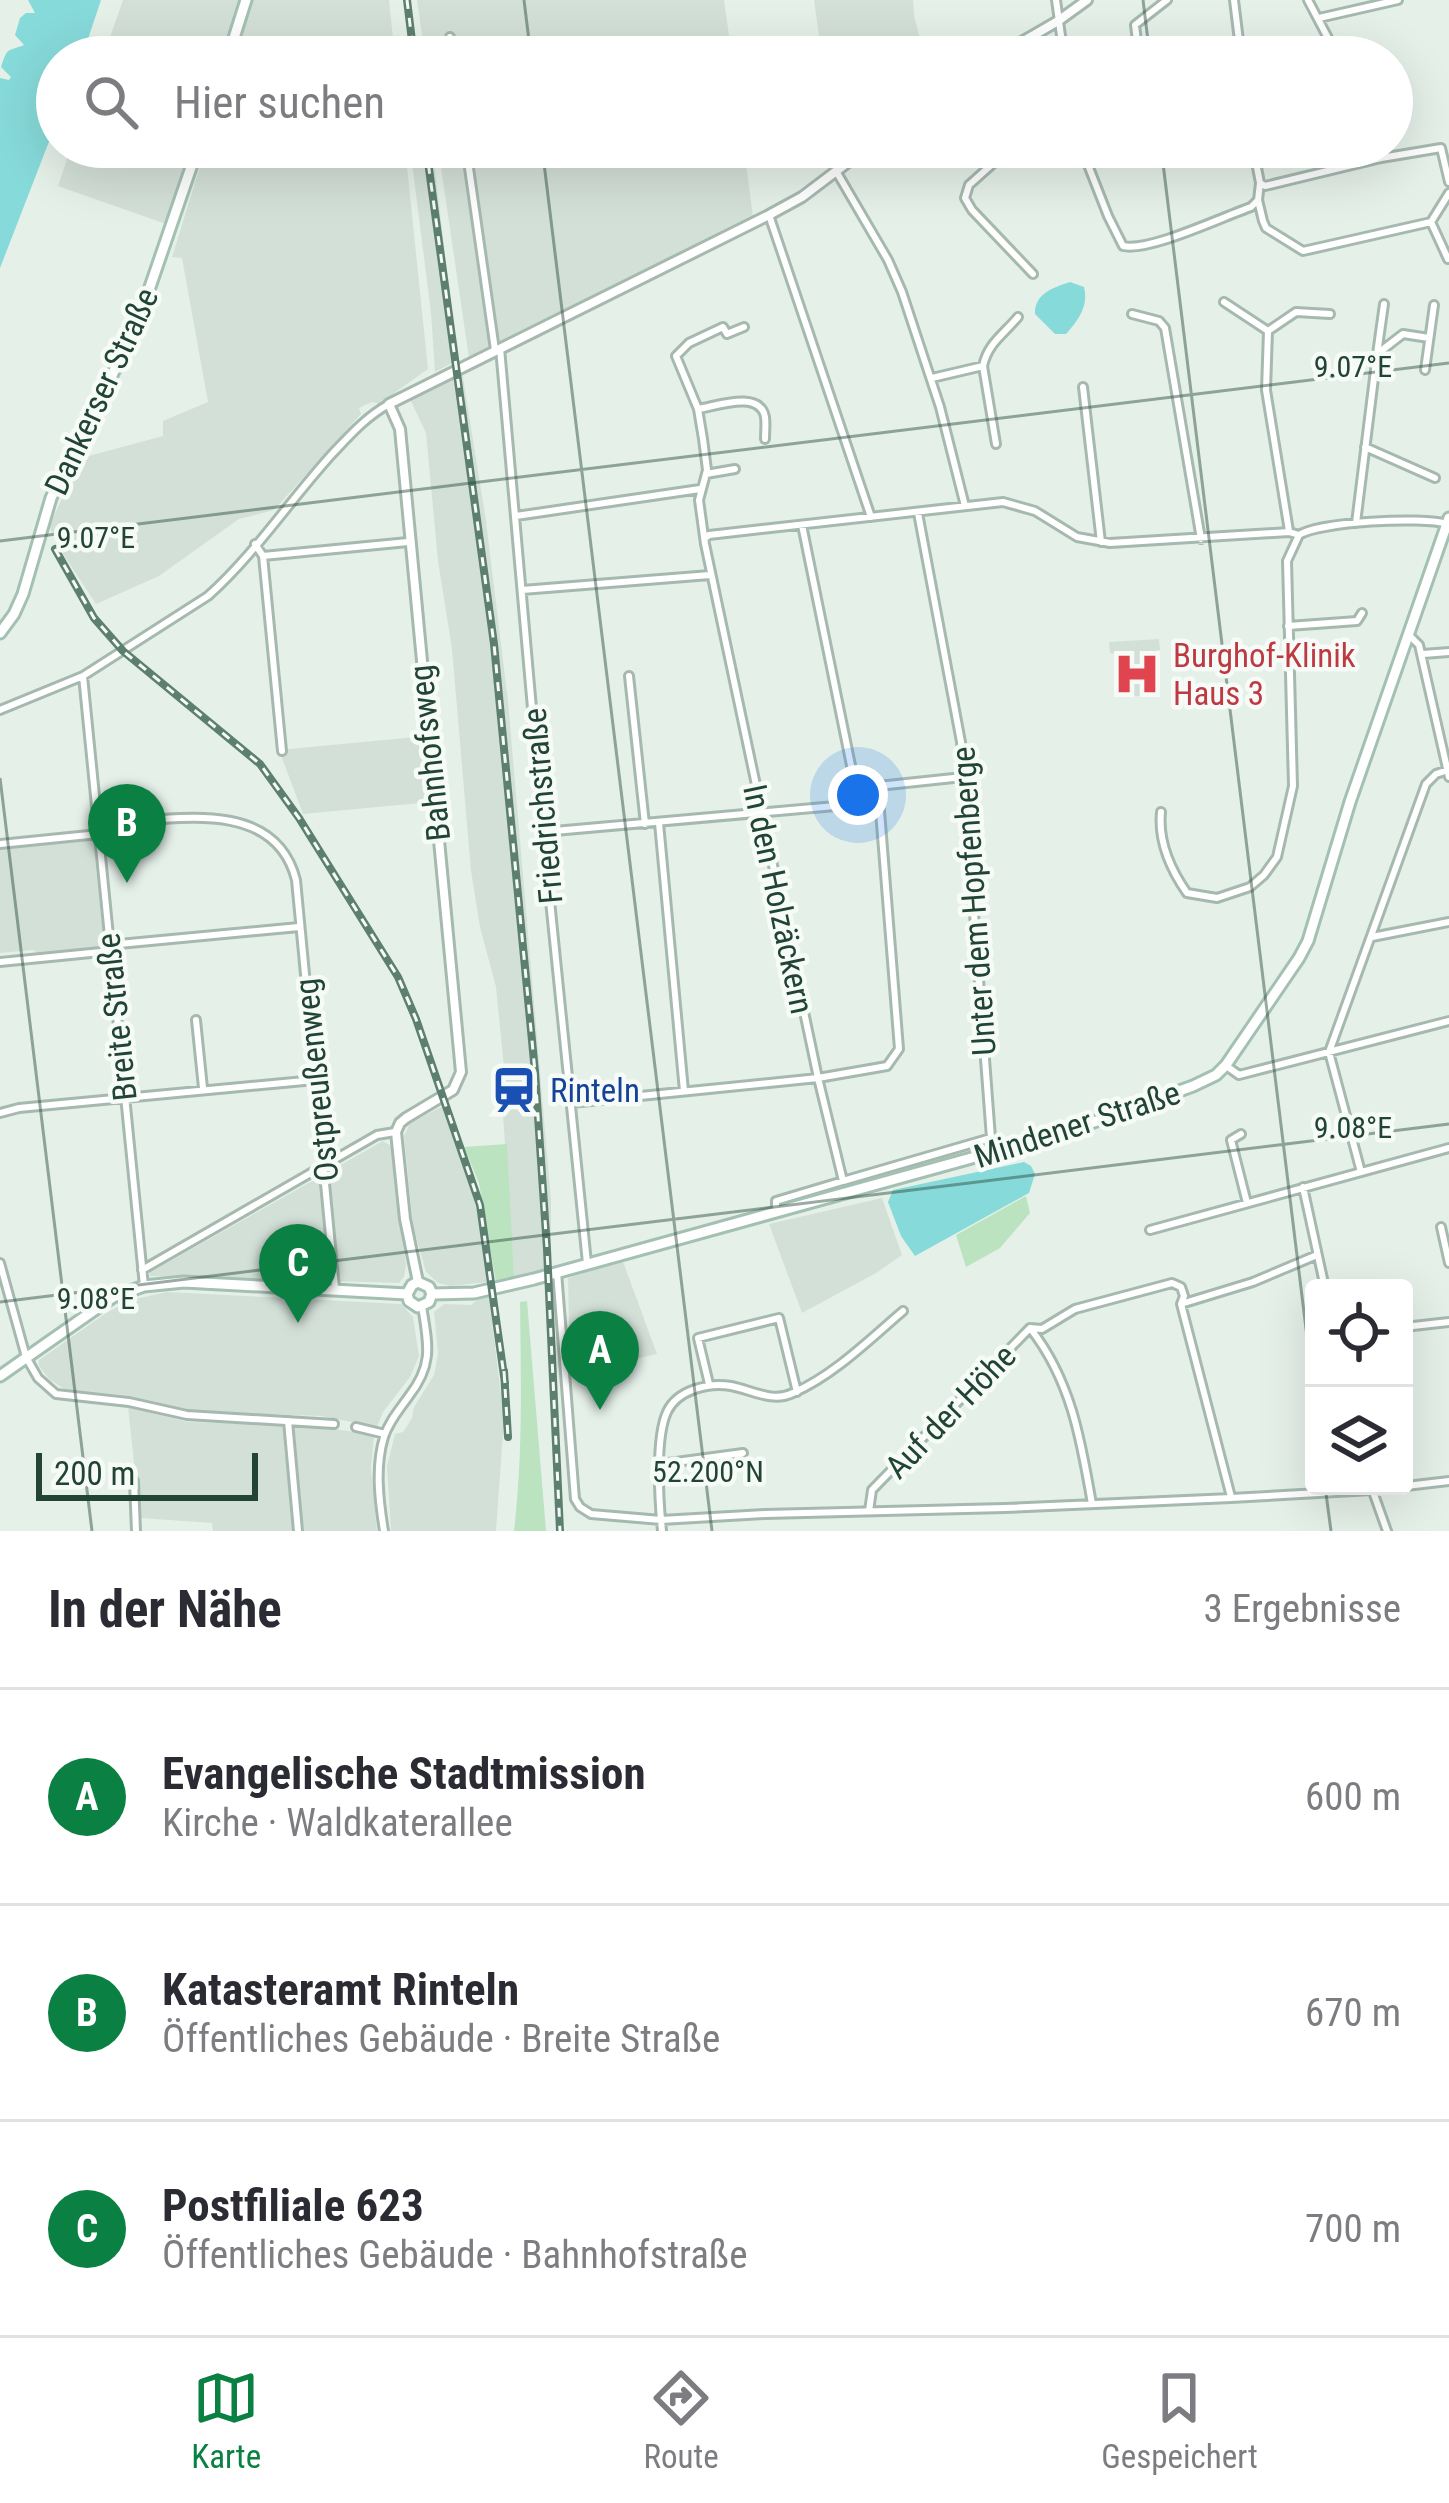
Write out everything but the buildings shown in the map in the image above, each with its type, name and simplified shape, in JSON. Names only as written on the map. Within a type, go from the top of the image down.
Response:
[{"type":"main road","points":[[234,36],[246,0]]},
{"type":"main road","name":"Dankerser Straße","points":[[0,633],[23,594],[51,498],[137,325],[191,168]]},
{"type":"main road","name":"Mindener Straße","points":[[432,1294],[474,1293],[557,1273],[1088,1125],[1216,1075],[1308,941],[1350,802],[1448,521]]},
{"type":"main road","points":[[0,1376],[113,1297],[144,1286],[184,1282],[407,1294]]},
{"type":"main road","points":[[418,1282],[432,1294],[422,1306],[412,1304],[407,1294],[418,1282]]},
{"type":"street","points":[[1056,0],[1060,36]]},
{"type":"street","points":[[1032,36],[1087,0]]},
{"type":"street","points":[[1136,36],[1135,25],[1167,0]]},
{"type":"street","points":[[1234,0],[1238,36]]},
{"type":"street","points":[[1308,0],[1328,36]]},
{"type":"street","points":[[1319,18],[1398,0]]},
{"type":"street","points":[[1413,153],[1441,148],[1449,182]]},
{"type":"street","name":"Friedrichstraße","points":[[469,168],[498,349],[516,516],[587,1263]]},
{"type":"street","points":[[0,710],[83,676],[208,596],[367,416],[769,215],[840,168]]},
{"type":"street","points":[[987,168],[969,185],[965,198],[1033,274]]},
{"type":"street","points":[[1090,168],[1123,246],[1131,248],[1251,207],[1258,200]]},
{"type":"street","points":[[1257,168],[1258,200],[1266,228],[1303,251],[1432,222],[1449,193]]},
{"type":"street","points":[[1260,183],[1265,186],[1340,168]]},
{"type":"street","points":[[836,171],[888,260],[932,378],[965,506]]},
{"type":"street","points":[[1251,207],[1261,212]]},
{"type":"street","points":[[769,215],[871,517]]},
{"type":"street","points":[[1432,222],[1448,259]]},
{"type":"street","points":[[1224,302],[1268,331]]},
{"type":"street","points":[[1356,524],[1384,304]]},
{"type":"street","points":[[1425,370],[1434,305]]},
{"type":"street","points":[[1268,331],[1296,312],[1330,314]]},
{"type":"street","points":[[1132,314],[1159,321],[1166,328],[1201,538]]},
{"type":"street","points":[[996,444],[983,366],[993,342],[1018,317]]},
{"type":"street","points":[[516,516],[700,489],[706,474],[698,409],[676,356],[689,343],[723,327],[727,334],[744,327]]},
{"type":"street","points":[[1268,331],[1266,390],[1289,532]]},
{"type":"street","points":[[1377,355],[1403,334],[1429,338]]},
{"type":"street","points":[[932,378],[983,366]]},
{"type":"street","points":[[1083,387],[1100,542]]},
{"type":"street","points":[[698,409],[751,401],[766,420],[765,439]]},
{"type":"street","name":"Bahnhofsweg","points":[[389,404],[400,429],[460,1061],[458,1084],[406,1118],[396,1132]]},
{"type":"street","points":[[1365,447],[1435,478]]},
{"type":"street","points":[[706,474],[735,470]]},
{"type":"street","name":"In den Holzäckern","points":[[700,489],[710,574],[843,1181]]},
{"type":"street","points":[[705,538],[1003,502],[1021,505],[1077,537],[1100,542],[1299,535]]},
{"type":"street","name":"Unter dem Hopfenberge","points":[[843,1181],[991,1138],[962,742],[918,513]]},
{"type":"street","points":[[1161,812],[1171,869],[1187,893],[1217,898],[1250,887],[1264,875],[1277,856],[1293,786],[1287,561],[1299,535],[1308,529],[1356,524],[1448,521]]},
{"type":"street","points":[[802,525],[861,801]]},
{"type":"street","points":[[263,556],[408,542]]},
{"type":"street","points":[[255,544],[263,556],[282,751]]},
{"type":"street","points":[[522,590],[710,574]]},
{"type":"street","points":[[1288,626],[1357,621],[1362,613]]},
{"type":"street","points":[[1361,1172],[1329,1052],[1426,784],[1436,774],[1448,773],[1419,645],[1408,634]]},
{"type":"street","points":[[1421,654],[1449,652]]},
{"type":"street","name":"Breite Straße","points":[[83,676],[144,1286]]},
{"type":"street","points":[[629,676],[644,824]]},
{"type":"street","points":[[544,832],[858,804],[878,786],[964,777]]},
{"type":"street","points":[[571,1103],[818,1078],[886,1066],[899,1048],[878,786]]},
{"type":"street","name":"Ostpreußenweg","points":[[98,830],[197,818],[237,821],[274,841],[293,869],[335,1290]]},
{"type":"street","points":[[658,823],[684,1091]]},
{"type":"street","points":[[0,844],[98,830]]},
{"type":"street","points":[[1372,938],[1449,922]]},
{"type":"street","points":[[0,962],[101,952],[118,944],[301,927]]},
{"type":"street","points":[[196,1020],[203,1090]]},
{"type":"street","points":[[1225,1065],[1240,1075],[1449,1021]]},
{"type":"street","points":[[0,1113],[315,1080]]},
{"type":"street","points":[[142,1270],[377,1135],[396,1132],[405,1219],[418,1282]]},
{"type":"street","points":[[1241,1134],[1231,1140],[1247,1203]]},
{"type":"street","points":[[1150,1230],[1449,1148]]},
{"type":"street","points":[[776,1211],[776,1201],[843,1181]]},
{"type":"street","points":[[1304,1187],[1323,1279]]},
{"type":"street","points":[[1441,1227],[1449,1263]]},
{"type":"street","points":[[1232,1498],[1181,1304],[1318,1255]]},
{"type":"street","points":[[0,1263],[26,1357],[38,1378],[56,1394],[187,1415],[334,1424]]},
{"type":"street","points":[[557,1273],[575,1499],[592,1514],[661,1520],[1305,1493]]},
{"type":"street","name":"Auf der Höhe","points":[[868,1511],[872,1490],[1030,1328],[1042,1329],[1075,1309],[1172,1283],[1181,1287],[1181,1304]]},
{"type":"street","points":[[384,1531],[380,1461],[393,1417],[418,1385],[428,1361],[422,1306]]},
{"type":"street","points":[[662,1531],[662,1434],[668,1409],[692,1390],[709,1384],[772,1398],[797,1392],[821,1379],[904,1310]]},
{"type":"street","points":[[709,1384],[698,1338],[779,1318],[797,1392]]},
{"type":"street","points":[[1413,1326],[1449,1322]]},
{"type":"street","points":[[1030,1328],[1069,1396],[1091,1504]]},
{"type":"street","points":[[288,1421],[298,1531]]},
{"type":"street","points":[[356,1427],[385,1434]]},
{"type":"street","points":[[661,1464],[742,1453]]},
{"type":"street","points":[[126,1474],[134,1481],[136,1531]]},
{"type":"street","points":[[1413,1484],[1449,1481]]},
{"type":"street","points":[[1374,1495],[1388,1531]]},
{"type":"shaded area","points":[[123,0],[244,0],[231,36],[110,36]]},
{"type":"shaded area","points":[[253,0],[389,0],[393,36],[242,36]]},
{"type":"shaded area","points":[[417,0],[724,0],[729,36],[422,36]]},
{"type":"shaded area","points":[[814,0],[913,0],[919,36],[819,36]]},
{"type":"shaded area","points":[[64,168],[186,168],[166,224],[58,186]]},
{"type":"shaded area","points":[[200,168],[407,168],[428,369],[379,404],[359,408],[361,414],[274,510],[239,519],[159,576],[96,604],[49,526],[81,458],[163,436],[163,421],[208,402],[182,258],[172,257]]},
{"type":"shaded area","points":[[413,168],[435,168],[458,360],[435,372]]},
{"type":"shaded area","points":[[441,168],[747,168],[753,217],[469,358]]},
{"type":"shaded area","points":[[462,371],[508,701],[551,1200],[551,1268],[514,1277],[502,1100],[507,1098],[496,987],[471,871],[452,649],[426,433],[409,397]]},
{"type":"shaded area","name":"Burghof-Klinik Haus 3","points":[[1159,639],[1160,650],[1154,651],[1158,695],[1120,697],[1116,654],[1110,653],[1109,642]]},
{"type":"shaded area","points":[[426,736],[431,802],[303,814],[279,750]]},
{"type":"shaded area","points":[[93,839],[104,943],[99,948],[40,954],[33,950],[0,953],[0,847]]},
{"type":"shaded area","points":[[443,1106],[470,1182],[487,1282],[438,1283],[426,1272],[413,1226],[404,1136],[410,1123]]},
{"type":"shaded area","points":[[383,1141],[391,1146],[406,1265],[399,1283],[150,1276],[149,1273]]},
{"type":"shaded area","points":[[882,1198],[902,1255],[802,1313],[769,1224]]},
{"type":"shaded area","points":[[622,1259],[657,1354],[570,1373],[568,1278]]},
{"type":"shaded area","points":[[167,1292],[401,1304],[413,1317],[419,1356],[377,1427],[321,1416],[169,1408],[125,1395],[64,1389],[39,1366],[39,1360],[106,1313],[131,1300]]},
{"type":"shaded area","points":[[489,1297],[504,1419],[496,1531],[391,1531],[387,1466],[395,1434],[403,1432],[434,1375],[438,1353],[434,1312],[444,1304],[471,1305]]},
{"type":"shaded area","points":[[128,1407],[188,1422],[315,1426],[374,1435],[371,1469],[377,1531],[213,1531],[212,1523],[140,1518]]},
{"type":"green space","points":[[507,1144],[514,1277],[496,1282],[479,1183],[464,1147]]},
{"type":"green space","points":[[1026,1196],[1030,1213],[1000,1248],[966,1267],[956,1235]]},
{"type":"green space","points":[[527,1301],[546,1531],[514,1531],[520,1445],[520,1302]]},
{"type":"water","points":[[28,0],[101,0],[89,36],[36,36],[39,168],[0,268],[0,78],[11,77],[1,67],[9,51],[24,45],[15,35],[20,18],[35,13]]},
{"type":"water","points":[[1070,282],[1084,287],[1084,307],[1066,334],[1055,334],[1035,314],[1036,307],[1046,292]]},
{"type":"water","points":[[1024,1162],[1035,1174],[1029,1193],[915,1256],[888,1202],[893,1190]]},
{"type":"railway","points":[[407,0],[411,36]]},
{"type":"railway","points":[[429,168],[494,644],[535,1072],[560,1531]]},
{"type":"railway","points":[[55,549],[94,618],[123,651],[260,764],[398,977],[480,1205],[505,1383]]},
{"type":"railway","points":[[504,1371],[508,1437]]},
{"type":"place","name":"Burghof-Klinik Haus 3","points":[[1137,674]]},
{"type":"place","name":"Katasteramt Rinteln","points":[[127,883]]},
{"type":"place","name":"Rinteln","points":[[514,1090]]},
{"type":"place","name":"Postfiliale 623","points":[[298,1323]]},
{"type":"place","name":"Evangelische Stadtmission","points":[[600,1410]]}]
